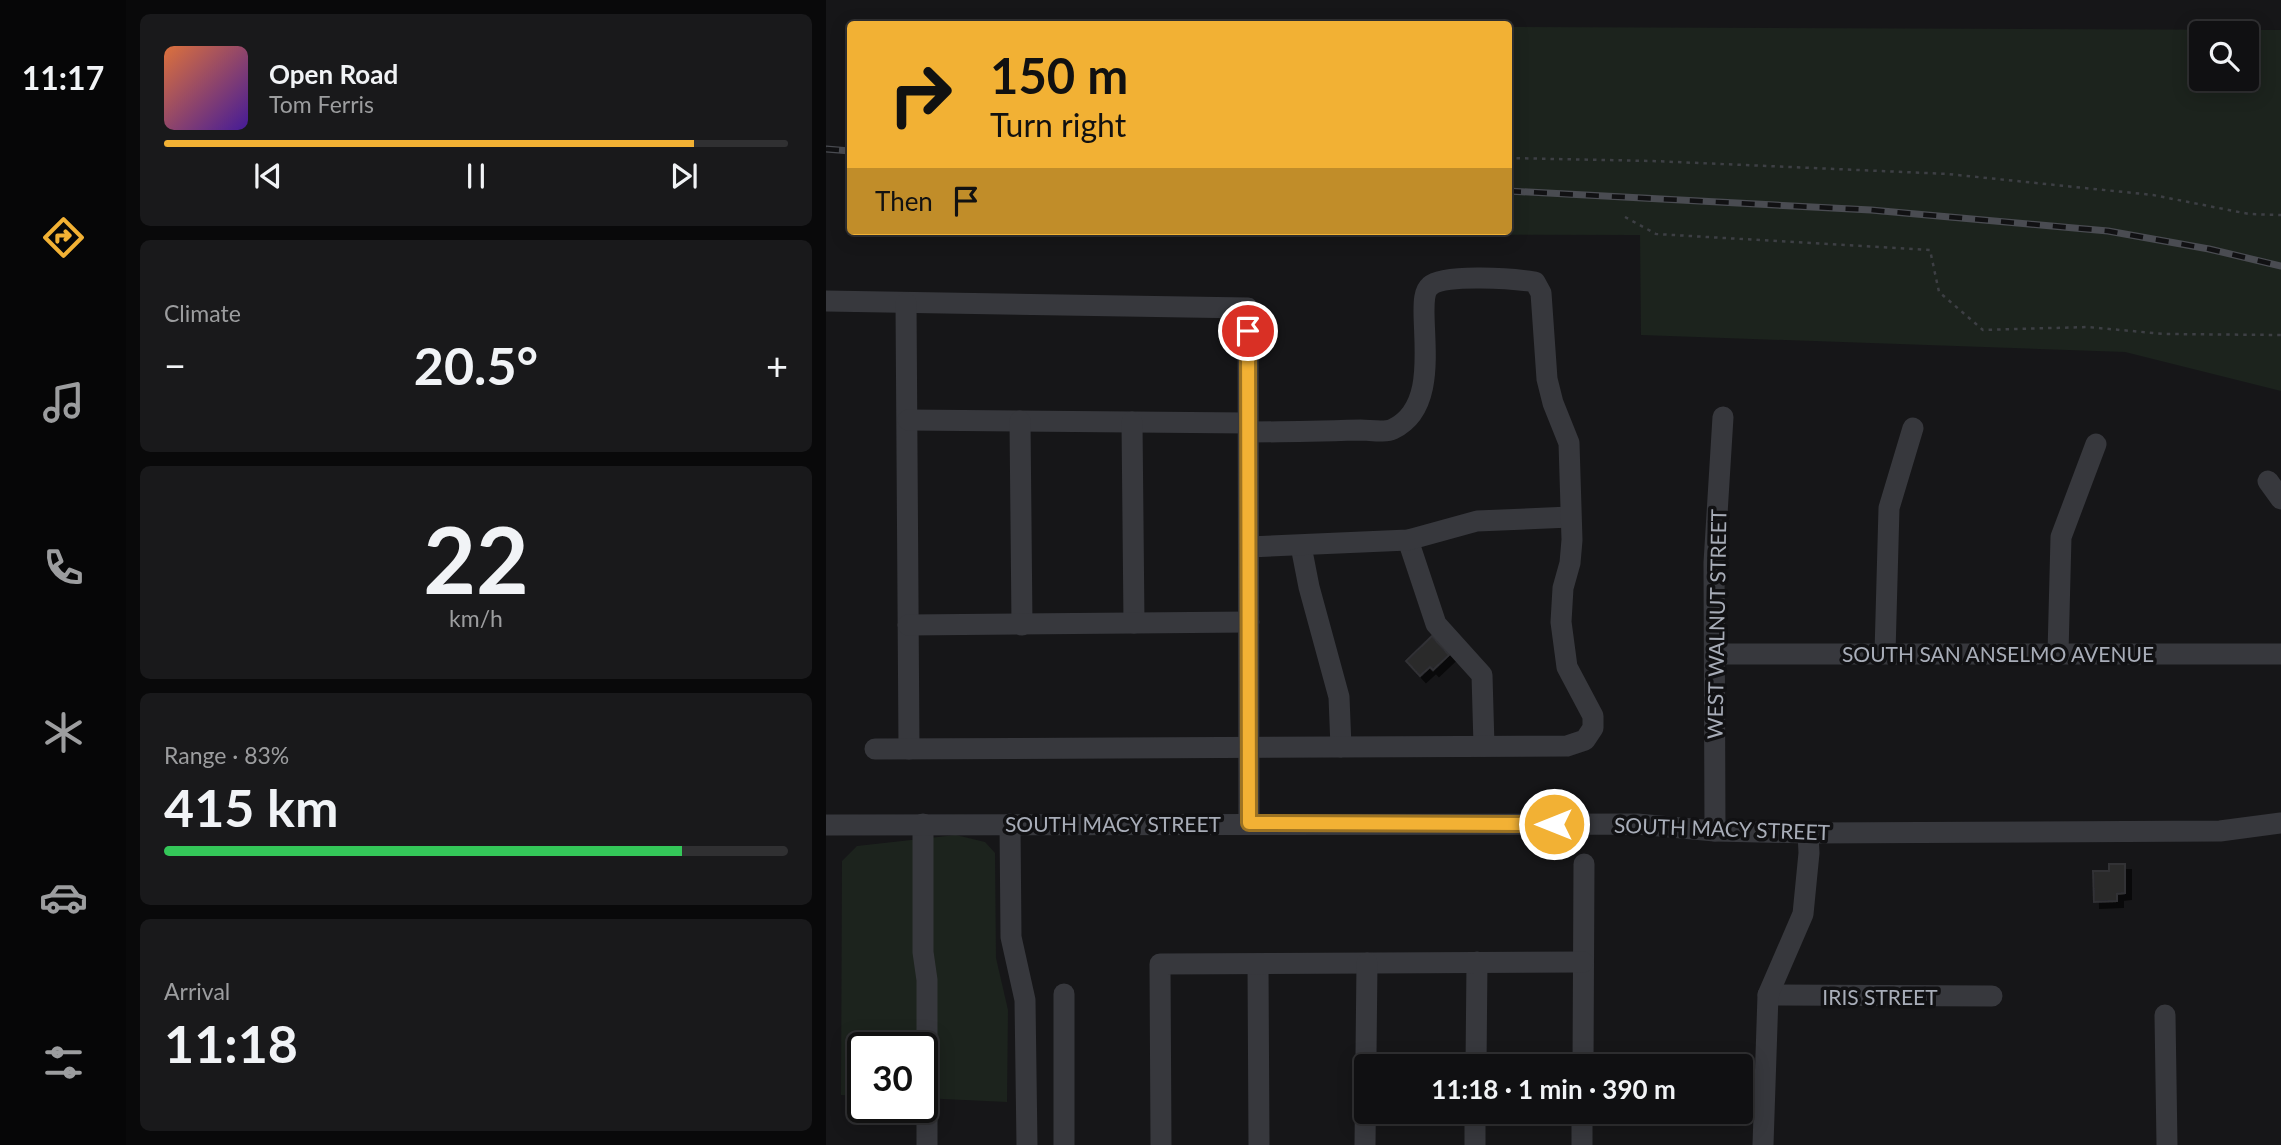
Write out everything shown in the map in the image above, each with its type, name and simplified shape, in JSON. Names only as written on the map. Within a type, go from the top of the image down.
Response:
[{"type":"street","points":[[875,749],[1567,746],[1585,740],[1593,728],[1593,716],[1567,667],[1561,622],[1563,588],[1570,563],[1572,540],[1569,443],[1553,403],[1547,379],[1541,293],[1535,282],[1514,279],[1444,279],[1431,285],[1426,291],[1424,305],[1424,382],[1419,402],[1411,415],[1392,430],[1248,428],[1132,422],[908,421]]},
{"type":"street","points":[[826,300],[1248,308],[1249,823]]},
{"type":"street","points":[[906,303],[909,749]]},
{"type":"street","name":"WEST WALNUT STREET","points":[[1715,831],[1714,563],[1723,417]]},
{"type":"street","points":[[1020,421],[1022,625]]},
{"type":"street","points":[[1132,422],[1133,623]]},
{"type":"street","points":[[1885,653],[1889,508],[1913,428]]},
{"type":"street","points":[[2058,653],[2061,537],[2096,444]]},
{"type":"street","points":[[2269,481],[2281,499]]},
{"type":"street","points":[[1249,547],[1408,540],[1477,521],[1570,517]]},
{"type":"street","points":[[1408,540],[1436,624],[1482,675],[1484,746]]},
{"type":"street","points":[[1301,546],[1309,587],[1339,697],[1341,747]]},
{"type":"street","points":[[908,625],[1249,622]]},
{"type":"street","name":"SOUTH SAN ANSELMO AVENUE","points":[[1715,654],[2281,653]]},
{"type":"street","name":"SOUTH MACY STREET","points":[[826,825],[1637,824],[1715,831],[1808,833],[2220,831],[2281,823]]},
{"type":"street","points":[[923,824],[927,1145]]},
{"type":"street","points":[[1010,824],[1011,937],[1025,1000],[1027,1145]]},
{"type":"street","points":[[1763,1145],[1768,995],[1804,914],[1808,833]]},
{"type":"street","points":[[1583,1054],[1584,864]]},
{"type":"street","points":[[1476,1054],[1477,962]]},
{"type":"street","points":[[1161,1145],[1160,964],[1583,962]]},
{"type":"street","points":[[1365,1145],[1367,963]]},
{"type":"street","points":[[1258,964],[1259,1145]]},
{"type":"street","points":[[1064,994],[1064,1145]]},
{"type":"street","name":"IRIS STREET","points":[[1768,995],[1992,996]]},
{"type":"street","points":[[2165,1015],[2167,1145]]},
{"type":"street","points":[[1475,1124],[1475,1145]]},
{"type":"street","points":[[1582,1145],[1583,1124]]},
{"type":"path","points":[[1512,158],[1653,161],[1948,174],[2153,195],[2249,214],[2281,215]]},
{"type":"path","points":[[1625,217],[1656,234],[1930,250],[1939,292],[1983,330],[2087,327],[2165,334],[2281,335]]},
{"type":"shaded area","points":[[1512,27],[2189,30],[2189,91],[2259,91],[2259,30],[2281,30],[2281,391],[2125,352],[1641,335],[1640,235],[1512,235]]},
{"type":"shaded area","points":[[956,835],[985,842],[995,853],[996,958],[1008,1010],[1007,1102],[938,1099],[938,1032],[847,1032],[847,1095],[841,1095],[842,861],[857,846]]},
{"type":"building","points":[[1432,636],[1449,655],[1433,670],[1430,667],[1420,676],[1406,661]]},
{"type":"building","points":[[2109,864],[2125,864],[2125,893],[2117,894],[2117,901],[2094,902],[2093,871],[2109,871]]},
{"type":"railway","points":[[826,149],[847,151]]},
{"type":"railway","points":[[1512,191],[1871,210],[2108,231],[2209,249],[2281,266]]},
{"type":"route","points":[[1248,331],[1249,823],[1554,824]]}]
